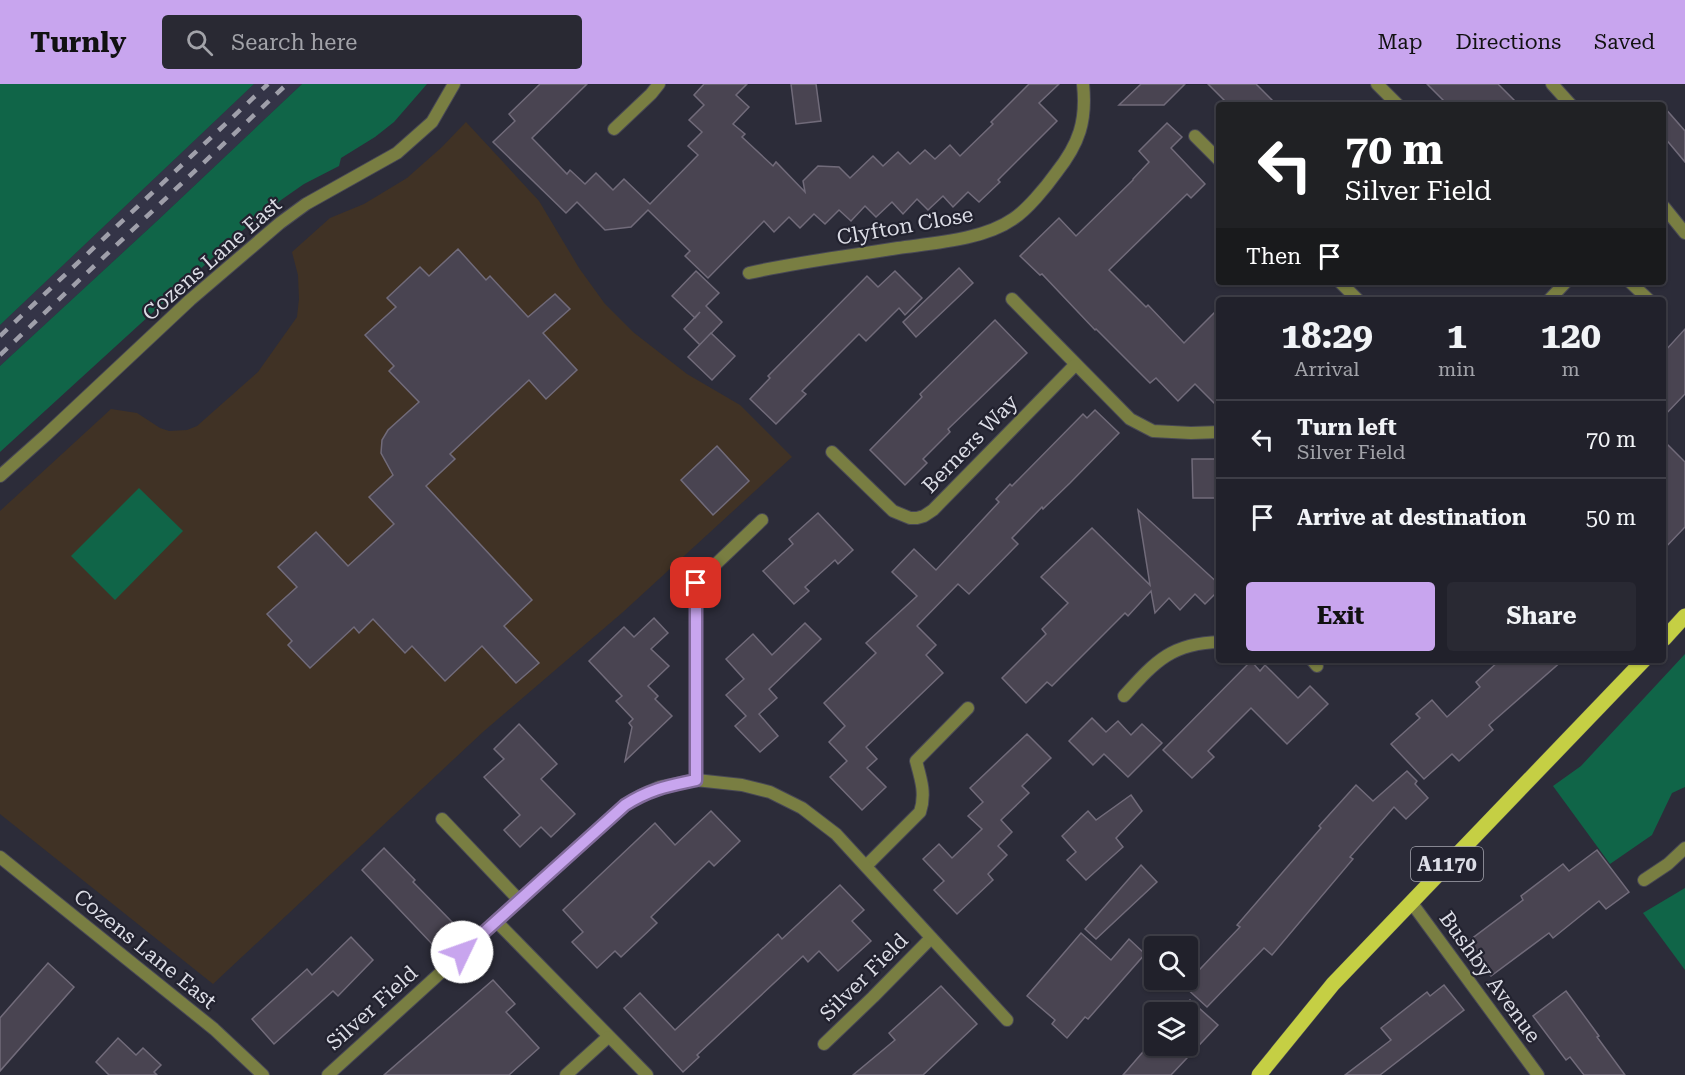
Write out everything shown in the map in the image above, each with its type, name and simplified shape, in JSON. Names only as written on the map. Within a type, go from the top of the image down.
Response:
[{"type":"main road","points":[[1666,637],[1685,616]]},
{"type":"main road","name":"A1170","points":[[1259,1075],[1333,984],[1641,663]]},
{"type":"street","name":"Cozens Lane East","points":[[0,476],[190,300],[272,230],[306,204],[397,153],[432,122],[454,84]]},
{"type":"street","points":[[614,129],[659,84]]},
{"type":"street","name":"Clyfton Close","points":[[749,273],[953,240],[983,233],[1013,219],[1042,191],[1063,164],[1080,135],[1085,102],[1083,84]]},
{"type":"street","points":[[1377,84],[1395,102]]},
{"type":"street","points":[[1552,84],[1567,102]]},
{"type":"street","points":[[1195,136],[1216,157]]},
{"type":"street","points":[[1666,209],[1685,233]]},
{"type":"street","points":[[1343,285],[1355,297]]},
{"type":"street","points":[[1633,285],[1646,297]]},
{"type":"street","points":[[1012,299],[1130,419],[1153,430],[1216,432]]},
{"type":"street","name":"Berners Way","points":[[832,452],[893,511],[910,518],[924,516],[933,510],[1075,365]]},
{"type":"street","points":[[696,780],[696,583],[762,520]]},
{"type":"street","points":[[1124,696],[1150,667],[1173,652],[1200,642],[1216,642]]},
{"type":"street","points":[[866,866],[920,812],[924,801],[924,790],[916,761],[968,708]]},
{"type":"street","name":"Silver Field","points":[[328,1075],[625,805],[660,787],[696,780],[742,785],[770,792],[802,808],[836,834],[1007,1020]]},
{"type":"street","points":[[442,819],[520,901]]},
{"type":"street","points":[[1644,880],[1668,864],[1685,848]]},
{"type":"street","name":"Cozens Lane East","points":[[0,857],[207,1023],[263,1075]]},
{"type":"street","name":"Bushby Avenue","points":[[1411,902],[1538,1075]]},
{"type":"street","points":[[496,921],[646,1075]]},
{"type":"street","name":"Silver Field","points":[[824,1044],[931,938]]},
{"type":"street","points":[[566,1075],[608,1037]]},
{"type":"shaded area","points":[[254,84],[302,84],[0,366],[0,325]]},
{"type":"shaded area","points":[[466,122],[539,201],[579,268],[605,304],[633,332],[687,374],[740,405],[792,457],[623,612],[484,731],[213,984],[0,814],[0,511],[111,409],[137,413],[169,431],[187,430],[197,426],[258,372],[297,317],[298,275],[292,252],[330,218],[364,204],[407,178]]},
{"type":"green space","points":[[0,84],[254,84],[0,325]]},
{"type":"green space","points":[[302,84],[427,84],[394,122],[341,158],[339,166],[304,184],[243,230],[0,452],[0,366]]},
{"type":"green space","points":[[139,488],[183,531],[115,600],[71,556]]},
{"type":"green space","points":[[1685,654],[1685,787],[1672,793],[1652,835],[1610,864],[1553,786],[1581,766]]},
{"type":"green space","points":[[1685,888],[1685,970],[1643,913]]},
{"type":"building","points":[[540,84],[587,84],[532,138],[567,174],[570,170],[585,184],[596,173],[613,190],[624,179],[650,204],[698,155],[688,146],[702,132],[689,120],[704,105],[694,95],[704,84],[747,84],[736,95],[749,107],[733,124],[745,134],[742,137],[773,166],[776,162],[805,192],[803,181],[818,166],[839,167],[850,178],[873,156],[883,166],[898,152],[910,164],[925,150],[935,159],[950,145],[960,156],[1029,84],[1059,84],[1039,103],[1057,121],[979,202],[968,192],[953,207],[943,196],[928,210],[917,199],[903,214],[892,202],[876,217],[865,206],[851,221],[839,210],[825,224],[814,214],[800,228],[789,217],[774,232],[764,221],[708,278],[685,256],[690,251],[648,210],[631,227],[605,230],[577,202],[566,213],[493,142],[515,121],[509,114]]},
{"type":"building","points":[[791,84],[816,84],[821,121],[796,124]]},
{"type":"building","points":[[1141,84],[1185,84],[1164,105],[1119,105]]},
{"type":"building","points":[[1208,84],[1256,84],[1274,102],[1226,102]]},
{"type":"building","points":[[1427,84],[1498,84],[1516,102],[1445,102]]},
{"type":"building","points":[[1666,109],[1685,131],[1685,162],[1666,139]]},
{"type":"building","points":[[1167,123],[1182,137],[1171,148],[1205,184],[1191,198],[1187,194],[1109,270],[1146,307],[1148,305],[1184,343],[1216,311],[1216,405],[1195,384],[1178,401],[1156,378],[1150,383],[1042,274],[1040,275],[1020,256],[1059,218],[1076,236],[1149,162],[1139,151]]},
{"type":"building","points":[[458,249],[486,280],[490,276],[528,317],[555,294],[570,309],[543,333],[577,370],[546,399],[529,380],[450,454],[455,459],[426,486],[532,600],[504,626],[539,663],[516,683],[482,646],[445,681],[412,646],[405,653],[373,619],[359,633],[354,627],[310,668],[288,645],[292,641],[267,614],[297,587],[278,567],[316,532],[348,566],[394,524],[369,497],[393,475],[381,453],[382,440],[388,430],[419,402],[389,371],[394,366],[365,335],[396,307],[387,298],[420,267],[429,276]]},
{"type":"building","points":[[959,268],[973,283],[916,337],[903,322]]},
{"type":"building","points":[[696,271],[719,293],[706,306],[722,322],[700,345],[684,329],[695,318],[672,296]]},
{"type":"building","points":[[895,271],[922,298],[905,315],[899,308],[866,341],[859,334],[802,391],[806,394],[776,424],[750,399],[770,378],[768,376],[867,276],[878,287]]},
{"type":"building","points":[[995,320],[1027,353],[948,429],[950,432],[923,459],[927,463],[905,485],[870,450],[922,397],[920,394]]},
{"type":"building","points":[[1685,329],[1685,394],[1666,414],[1666,350]]},
{"type":"building","points":[[711,333],[735,356],[712,380],[688,357]]},
{"type":"building","points":[[1095,410],[1119,433],[1012,538],[1018,544],[969,594],[958,584],[917,626],[936,645],[926,655],[943,673],[866,747],[877,759],[867,768],[886,787],[862,810],[830,777],[847,761],[829,742],[845,726],[824,703],[876,653],[866,643],[917,596],[892,572],[914,549],[936,570],[999,502],[996,499],[1010,484],[1012,486],[1083,414],[1087,418]]},
{"type":"building","points":[[1666,443],[1685,462],[1685,527],[1666,547]]},
{"type":"building","points":[[717,446],[749,481],[713,515],[681,480]]},
{"type":"building","points":[[1192,459],[1216,459],[1216,498],[1193,498]]},
{"type":"building","points":[[1138,510],[1216,581],[1216,593],[1205,604],[1195,594],[1180,610],[1169,598],[1155,613],[1151,591],[1128,616],[1125,613],[1052,686],[1047,682],[1026,703],[1002,678],[1046,634],[1042,629],[1068,603],[1041,577],[1092,528],[1150,585]]},
{"type":"building","points":[[818,513],[853,550],[838,564],[835,560],[805,587],[809,591],[794,604],[763,571],[793,544],[789,539]]},
{"type":"building","points":[[654,618],[668,633],[651,649],[669,666],[648,686],[658,696],[655,699],[672,716],[625,761],[632,727],[629,723],[633,719],[616,701],[622,696],[589,661],[624,627],[634,637]]},
{"type":"building","points":[[805,623],[821,639],[769,689],[777,698],[759,714],[778,736],[760,752],[735,726],[746,716],[726,695],[744,679],[726,659],[753,634],[772,655]]},
{"type":"building","points":[[1249,663],[1253,663],[1260,671],[1265,665],[1298,698],[1310,686],[1328,704],[1287,744],[1251,708],[1208,751],[1214,757],[1192,778],[1163,750]]},
{"type":"building","points":[[1497,663],[1560,663],[1489,725],[1493,730],[1459,761],[1452,754],[1424,779],[1391,744],[1420,718],[1416,714],[1432,700],[1447,717],[1480,687],[1476,682]]},
{"type":"building","points":[[1092,718],[1106,732],[1118,721],[1131,735],[1142,724],[1162,743],[1128,777],[1104,754],[1093,765],[1069,741]]},
{"type":"building","points":[[519,724],[557,764],[541,779],[575,814],[551,837],[541,827],[520,847],[504,830],[520,815],[484,777],[504,759],[494,749]]},
{"type":"building","points":[[1027,734],[1051,758],[1022,786],[1029,793],[1001,820],[1012,832],[998,846],[1007,855],[988,874],[993,880],[957,914],[934,890],[944,881],[923,859],[939,844],[952,858],[982,829],[968,816],[983,802],[970,788]]},
{"type":"building","points":[[1407,771],[1428,798],[1406,819],[1394,807],[1350,857],[1353,859],[1272,955],[1264,948],[1207,1007],[1188,990],[1198,990],[1198,971],[1240,927],[1237,925],[1356,785],[1373,801]]},
{"type":"building","points":[[1131,795],[1142,811],[1116,838],[1123,847],[1086,880],[1067,860],[1076,852],[1062,836],[1088,811],[1096,820]]},
{"type":"building","points":[[711,811],[740,841],[714,866],[709,861],[651,917],[657,923],[621,957],[615,951],[597,968],[572,942],[583,932],[563,910],[655,823],[675,845]]},
{"type":"building","points":[[384,848],[453,923],[432,944],[362,870]]},
{"type":"building","points":[[1597,850],[1629,892],[1606,909],[1599,901],[1553,938],[1549,933],[1491,976],[1466,943],[1523,900],[1521,896],[1563,864],[1569,871]]},
{"type":"building","points":[[1141,865],[1157,882],[1096,939],[1085,929]]},
{"type":"building","points":[[840,885],[864,910],[852,921],[871,941],[838,971],[819,951],[808,962],[803,956],[697,1055],[699,1057],[683,1072],[624,1008],[640,993],[675,1030],[778,934],[782,939]]},
{"type":"building","points":[[1081,933],[1111,960],[1129,939],[1144,953],[1088,1019],[1085,1017],[1067,1038],[1052,1024],[1055,1020],[1027,996]]},
{"type":"building","points":[[351,937],[373,960],[338,996],[333,991],[274,1044],[252,1019],[307,969],[312,975]]},
{"type":"building","points":[[48,963],[74,987],[0,1071],[0,1018]]},
{"type":"building","points":[[493,980],[515,1004],[506,1012],[539,1048],[509,1075],[384,1075]]},
{"type":"building","points":[[1444,985],[1464,1010],[1380,1075],[1345,1075],[1391,1040],[1381,1028],[1427,992],[1430,996]]},
{"type":"building","points":[[941,986],[977,1024],[923,1075],[853,1075],[895,1040],[889,1033]]},
{"type":"building","points":[[1566,991],[1625,1075],[1584,1075],[1570,1057],[1566,1060],[1533,1016]]},
{"type":"building","points":[[1198,1007],[1218,1025],[1198,1046]]},
{"type":"building","points":[[118,1038],[136,1055],[143,1048],[161,1065],[154,1072],[157,1075],[109,1075],[96,1062]]},
{"type":"building","points":[[1144,1051],[1144,1056],[1189,1056],[1171,1075],[1123,1075]]},
{"type":"railway","points":[[0,336],[268,84]]},
{"type":"railway","points":[[0,355],[287,84]]},
{"type":"route","points":[[462,952],[625,805],[660,787],[696,780],[696,583]]}]
